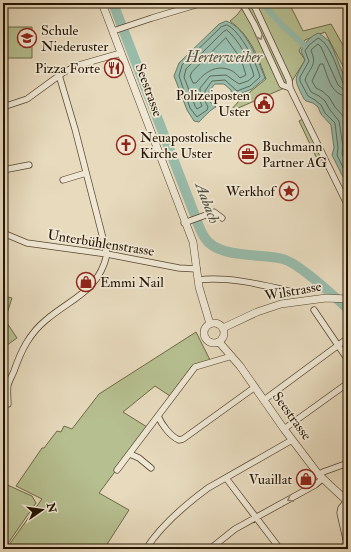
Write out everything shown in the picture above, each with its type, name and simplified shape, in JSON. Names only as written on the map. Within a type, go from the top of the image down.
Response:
[{"type":"street","name":"Seestrasse","points":[[102,3],[117,30],[121,53],[188,221],[193,242],[198,280],[210,324]]},
{"type":"street","points":[[117,30],[202,3]]},
{"type":"street","points":[[242,3],[254,24],[282,85],[290,88]]},
{"type":"street","points":[[253,3],[289,80],[290,88],[348,206]]},
{"type":"street","points":[[3,107],[27,99],[59,76],[79,65],[121,53]]},
{"type":"street","points":[[8,404],[8,386],[20,352],[29,337],[46,320],[92,286],[100,276],[105,265],[107,254],[75,129],[59,76]]},
{"type":"street","points":[[3,170],[29,165]]},
{"type":"street","points":[[63,180],[86,173]]},
{"type":"street","points":[[188,221],[214,212],[222,218]]},
{"type":"street","name":"Unterbühlenstrasse","points":[[3,233],[27,243],[107,254],[179,268],[196,269]]},
{"type":"street","name":"Wilstrasse","points":[[198,280],[212,279],[247,282],[293,292]]},
{"type":"street","name":"Wilstrasse","points":[[223,328],[267,308],[282,304],[326,298],[347,298]]},
{"type":"street","points":[[314,310],[348,360]]},
{"type":"street","points":[[218,323],[223,328],[224,336],[219,342],[211,343],[205,337],[204,329],[210,324],[218,323]]},
{"type":"street","points":[[264,400],[348,338]]},
{"type":"street","name":"Seestrasse","points":[[219,342],[232,356],[292,440],[321,477],[347,502]]},
{"type":"street","points":[[117,470],[195,367],[232,356]]},
{"type":"street","points":[[284,428],[348,383]]},
{"type":"street","points":[[158,416],[173,436],[180,440],[255,387]]},
{"type":"street","points":[[146,549],[158,533],[184,507],[208,488],[292,440]]},
{"type":"street","points":[[130,454],[139,458],[151,468]]},
{"type":"street","points":[[210,549],[235,529],[315,485],[323,472],[348,462]]},
{"type":"street","points":[[226,478],[280,549]]},
{"type":"street","points":[[347,502],[341,508],[340,513],[348,548]]},
{"type":"shaded area","points":[[240,3],[289,3],[303,31],[331,24],[348,54],[348,76],[325,32],[305,40],[299,51],[305,60],[289,86],[229,112],[240,100],[266,79],[248,40],[230,21],[243,7]]},
{"type":"shaded area","points":[[3,27],[32,27],[32,58],[3,58]]},
{"type":"shaded area","points":[[303,119],[323,161],[319,163],[299,121]]},
{"type":"shaded area","points":[[3,296],[12,298],[5,320],[17,338],[3,348]]},
{"type":"shaded area","points":[[196,332],[210,360],[193,365],[170,396],[155,386],[123,412],[147,427],[99,493],[129,510],[104,549],[6,549],[42,499],[16,486],[42,448],[44,448],[57,431],[61,432],[64,426],[72,429],[99,394]]},
{"type":"shaded area","points":[[3,483],[32,496],[36,503],[4,549],[3,549]]},
{"type":"water","name":"Herterweiher","points":[[226,21],[233,24],[245,37],[255,54],[265,78],[252,89],[232,97],[231,90],[224,84],[215,84],[209,91],[209,101],[216,107],[199,122],[194,121],[187,110],[174,76],[179,63],[219,24]]},
{"type":"water","points":[[319,33],[329,41],[348,86],[348,187],[332,155],[334,148],[331,125],[321,114],[318,107],[304,99],[296,79],[305,60],[301,51],[308,40]]},
{"type":"waterway","name":"Aabach","points":[[113,3],[199,226],[205,238],[211,245],[230,252],[274,257],[290,262],[316,281],[348,309]]},
{"type":"waterway","points":[[262,3],[282,25],[304,45]]},
{"type":"place","name":"Schule Niederuster","points":[[27,38]]},
{"type":"place","name":"Pizza Forte","points":[[114,68]]},
{"type":"place","name":"Polizeiposten Uster","points":[[264,103]]},
{"type":"place","name":"Neuapostolische Kirche Uster","points":[[126,145]]},
{"type":"place","name":"Buchmann Partner AG","points":[[248,154]]},
{"type":"place","name":"Werkhof","points":[[289,191]]},
{"type":"place","name":"Emmi Nail","points":[[86,282]]},
{"type":"place","name":"Vuaillat","points":[[306,479]]}]
